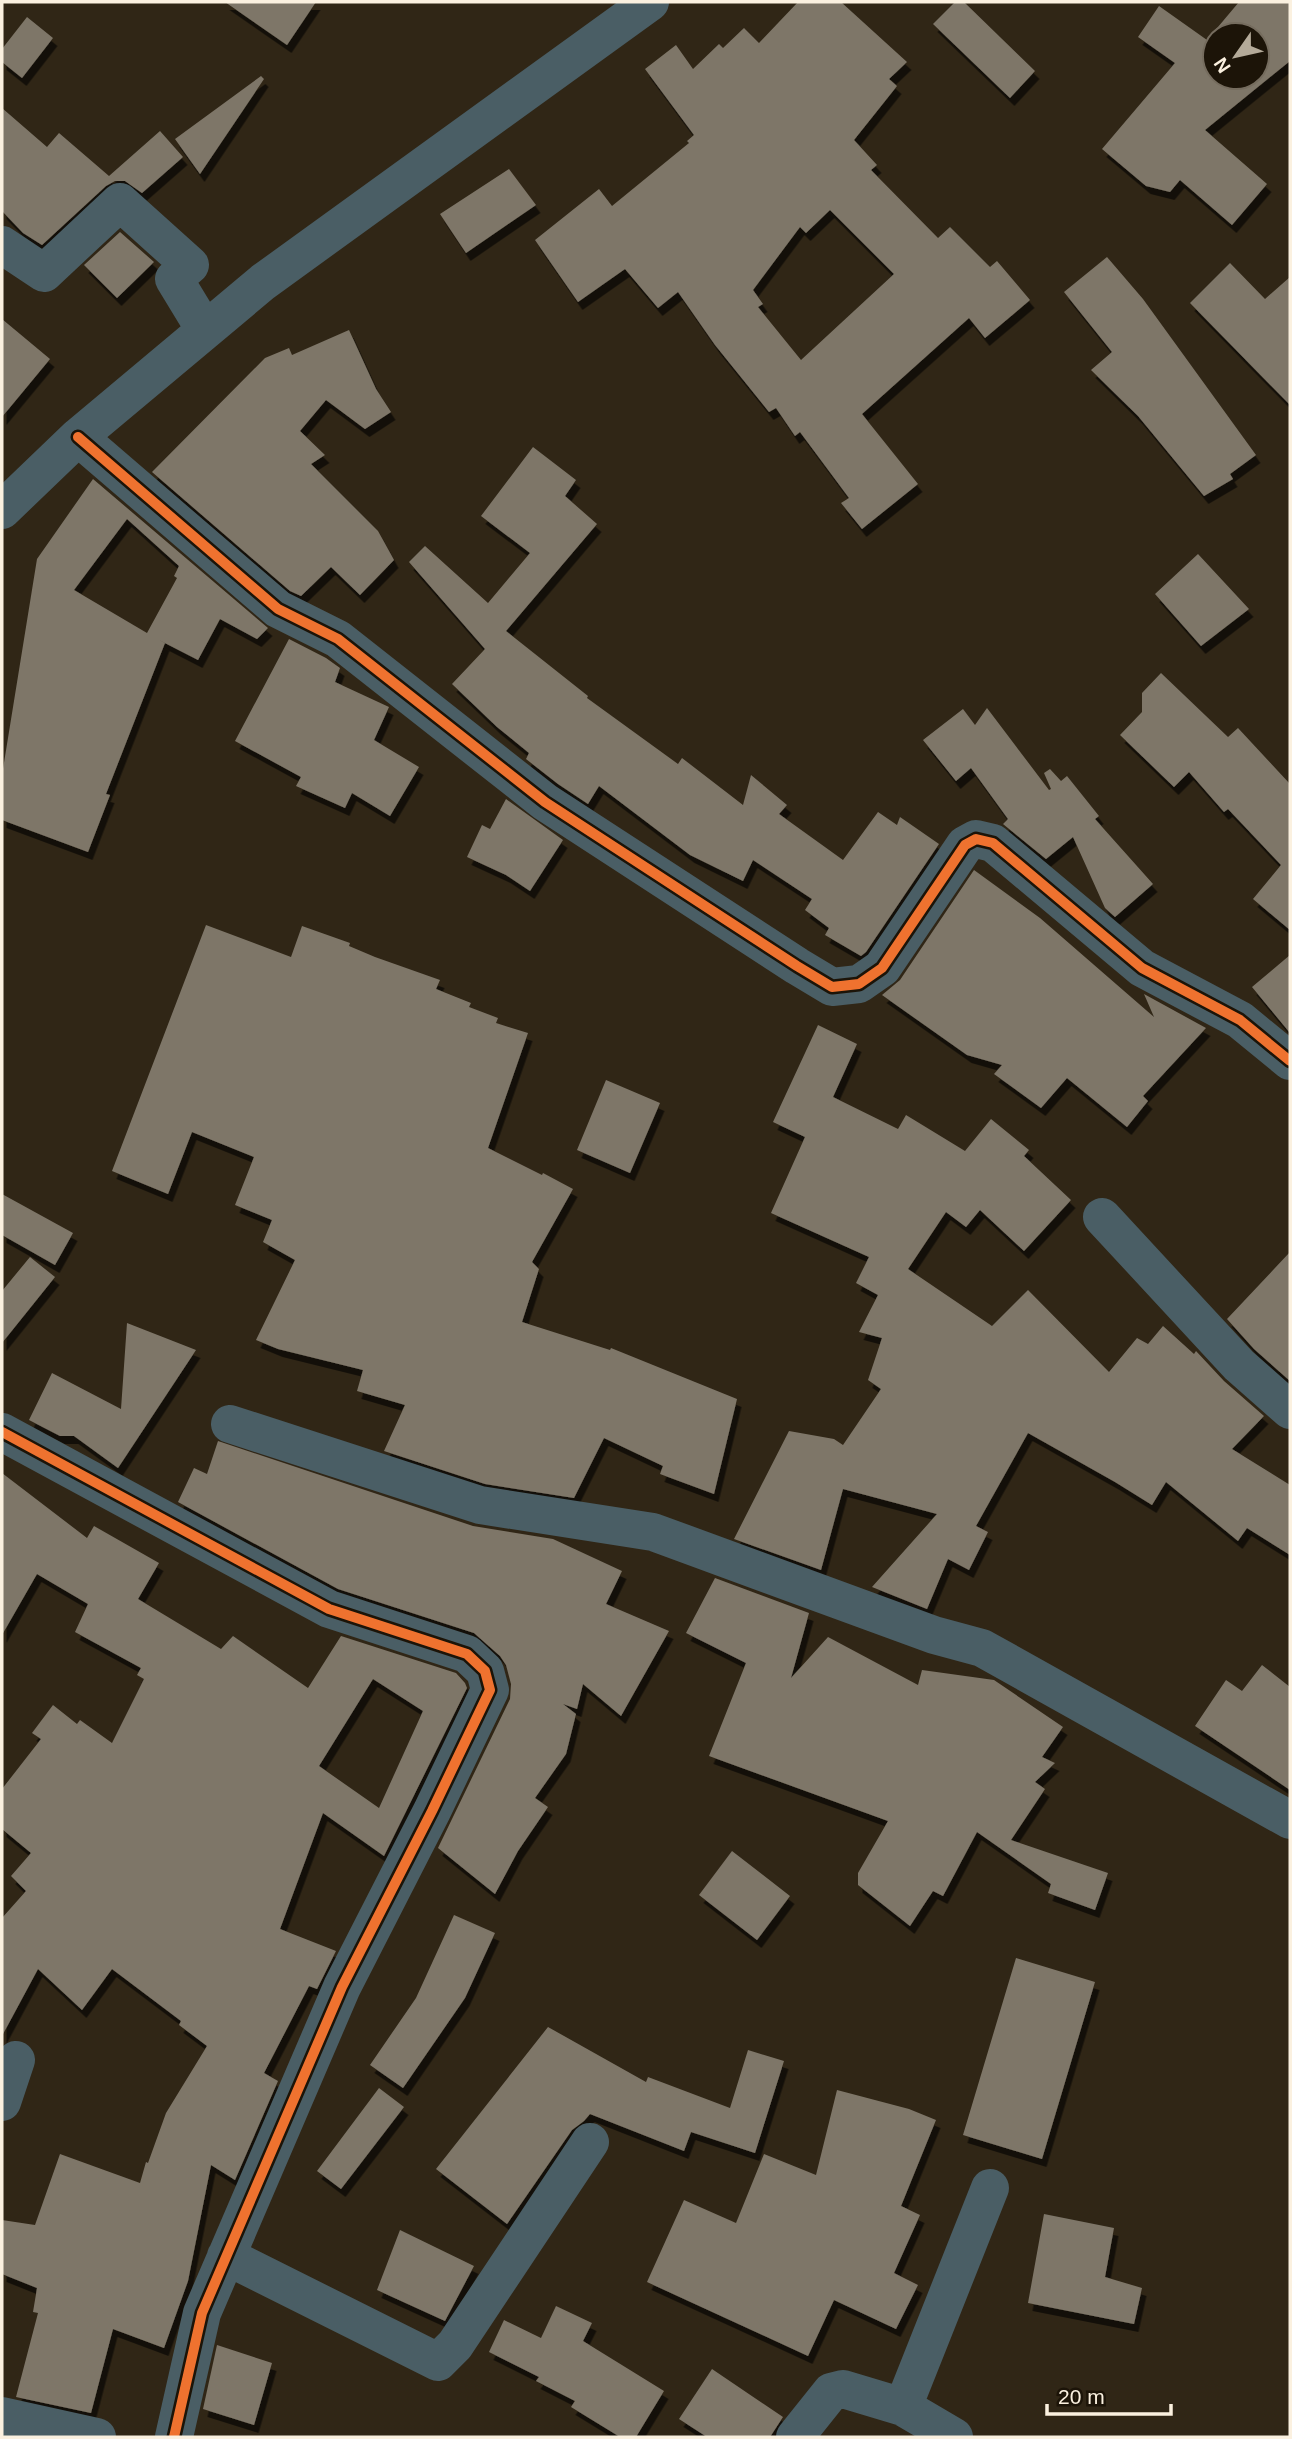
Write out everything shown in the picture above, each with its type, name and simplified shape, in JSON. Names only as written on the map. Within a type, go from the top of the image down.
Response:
[{"type":"street","points":[[2,510],[78,437],[263,282],[650,2]]},
{"type":"street","points":[[2,245],[44,272],[120,202],[190,265],[174,279],[205,330]]},
{"type":"street","points":[[78,437],[278,609],[338,639],[545,802],[832,987],[859,984],[881,968],[965,845],[976,839],[993,843],[1142,968],[1240,1020],[1290,1061]]},
{"type":"street","points":[[1102,1217],[1239,1365],[1290,1410]]},
{"type":"street","points":[[230,1424],[480,1505],[653,1532],[934,1635],[982,1648],[1290,1820]]},
{"type":"street","points":[[2,1432],[329,1609],[467,1654],[485,1671],[490,1690],[342,1987],[226,2256],[202,2313],[174,2437]]},
{"type":"street","points":[[2,2102],[16,2060]]},
{"type":"street","points":[[226,2256],[438,2362],[455,2345],[590,2142]]},
{"type":"street","points":[[903,2407],[990,2188]]},
{"type":"street","points":[[795,2437],[831,2392],[844,2389],[903,2407],[954,2437]]},
{"type":"street","points":[[2,2416],[97,2437]]},
{"type":"building","points":[[225,2],[316,2],[287,45]]},
{"type":"building","points":[[798,2],[841,2],[907,62],[889,79],[897,86],[854,140],[877,165],[871,170],[938,238],[950,227],[990,267],[997,261],[1030,300],[985,338],[969,318],[862,414],[918,484],[862,529],[841,503],[849,498],[800,432],[795,436],[776,408],[769,412],[715,345],[678,292],[658,308],[625,269],[578,302],[535,240],[599,189],[612,206],[689,143],[687,141],[694,135],[645,69],[676,45],[693,69],[719,44],[723,48],[744,28],[759,43]],"holes":[[[830,210],[894,274],[801,360],[758,307],[763,304],[753,290],[800,227],[806,233]]]},
{"type":"building","points":[[955,2],[964,2],[1035,71],[1010,98],[933,24]]},
{"type":"building","points":[[1239,2],[1290,2],[1290,61],[1271,76],[1271,21],[1223,21]]},
{"type":"building","points":[[1159,6],[1201,36],[1201,91],[1253,91],[1205,130],[1267,184],[1232,225],[1180,180],[1170,192],[1146,186],[1102,149],[1175,63],[1138,37]]},
{"type":"building","points":[[27,17],[53,38],[22,78],[2,62],[2,49]]},
{"type":"building","points":[[261,76],[264,79],[200,174],[175,139]]},
{"type":"building","points":[[2,108],[47,147],[59,133],[109,176],[160,131],[183,157],[142,193],[125,181],[115,181],[106,186],[42,245],[23,233],[2,211]]},
{"type":"building","points":[[509,169],[536,205],[466,253],[440,214]]},
{"type":"building","points":[[120,232],[154,262],[117,298],[84,265]]},
{"type":"building","points":[[1107,257],[1143,299],[1256,455],[1230,474],[1233,479],[1204,496],[1138,416],[1091,370],[1112,352],[1064,292]]},
{"type":"building","points":[[1230,263],[1265,299],[1290,277],[1290,405],[1190,303]]},
{"type":"building","points":[[2,319],[50,359],[2,417]]},
{"type":"building","points":[[349,330],[376,389],[391,412],[365,429],[326,400],[300,431],[325,455],[311,464],[378,531],[394,560],[360,595],[331,567],[301,596],[290,591],[152,472],[265,358],[289,348],[292,355]]},
{"type":"building","points":[[533,447],[576,480],[565,496],[597,524],[506,631],[588,696],[587,698],[678,764],[682,758],[743,805],[751,775],[787,805],[779,814],[843,860],[878,812],[897,825],[900,817],[939,844],[861,956],[825,935],[829,928],[805,910],[812,899],[753,860],[743,881],[690,855],[599,786],[588,804],[526,759],[529,753],[452,684],[485,649],[409,562],[425,546],[488,603],[530,553],[481,516]]},
{"type":"building","points":[[93,479],[268,628],[257,639],[220,619],[198,660],[165,643],[106,794],[110,795],[88,852],[2,820],[2,775],[37,559]],"holes":[[[127,519],[179,566],[174,576],[177,578],[147,633],[74,590]]]},
{"type":"building","points":[[1198,554],[1249,609],[1201,646],[1155,594]]},
{"type":"building","points":[[289,639],[340,668],[335,682],[389,707],[374,740],[419,767],[390,816],[352,793],[345,808],[296,786],[301,777],[235,741]]},
{"type":"building","points":[[1161,673],[1228,737],[1238,728],[1290,784],[1290,930],[1253,899],[1281,865],[1228,809],[1224,812],[1189,772],[1174,787],[1120,735],[1142,712],[1142,693]]},
{"type":"building","points":[[987,708],[1049,790],[1051,789],[1044,773],[1050,769],[1061,781],[1067,776],[1099,816],[1095,819],[1153,884],[1115,917],[1105,908],[1073,837],[1046,859],[1003,824],[1008,819],[971,768],[956,781],[923,740],[963,709],[975,725]]},
{"type":"building","points":[[506,799],[563,840],[530,891],[506,875],[467,857],[482,825],[490,829]]},
{"type":"building","points":[[974,870],[1040,918],[1154,1017],[1144,994],[1206,1028],[1143,1096],[1148,1101],[1127,1127],[1067,1078],[1041,1108],[994,1074],[1002,1065],[967,1055],[882,995],[900,980]]},
{"type":"building","points":[[206,925],[291,957],[302,926],[350,943],[349,946],[375,957],[440,980],[436,989],[471,1003],[469,1007],[498,1018],[496,1023],[528,1033],[488,1148],[573,1189],[532,1262],[539,1269],[522,1322],[610,1350],[611,1348],[737,1399],[714,1494],[660,1474],[663,1466],[604,1438],[574,1498],[485,1484],[384,1451],[405,1405],[357,1391],[363,1370],[278,1349],[256,1340],[295,1260],[263,1242],[272,1220],[235,1205],[254,1157],[192,1132],[168,1194],[112,1171]]},
{"type":"building","points":[[1290,955],[1290,1033],[1252,987]]},
{"type":"building","points":[[818,1025],[857,1044],[833,1097],[898,1129],[906,1115],[965,1151],[991,1119],[1029,1150],[1024,1156],[1071,1200],[1024,1251],[980,1210],[966,1227],[946,1212],[908,1269],[992,1326],[1028,1290],[1109,1372],[1137,1338],[1148,1344],[1163,1326],[1194,1354],[1196,1351],[1224,1381],[1264,1416],[1232,1449],[1290,1485],[1290,1555],[1247,1528],[1238,1541],[1166,1482],[1152,1505],[1028,1433],[976,1526],[988,1532],[969,1570],[948,1559],[927,1609],[872,1587],[937,1514],[843,1489],[821,1570],[734,1539],[789,1431],[834,1439],[843,1445],[881,1389],[868,1380],[882,1338],[859,1332],[878,1295],[856,1283],[869,1257],[771,1213],[805,1137],[773,1122]]},
{"type":"building","points":[[606,1080],[660,1103],[630,1173],[577,1150]]},
{"type":"building","points":[[2,1194],[73,1233],[55,1265],[2,1235]]},
{"type":"building","points":[[1290,1252],[1290,1381],[1254,1349],[1227,1319]]},
{"type":"building","points":[[30,1257],[55,1277],[2,1343],[2,1291]]},
{"type":"building","points":[[127,1323],[196,1350],[118,1468],[74,1436],[60,1436],[29,1420],[52,1373],[121,1409]]},
{"type":"building","points":[[218,1441],[473,1526],[553,1539],[622,1571],[606,1604],[669,1631],[621,1716],[583,1684],[577,1709],[563,1704],[576,1714],[566,1754],[535,1798],[548,1807],[518,1851],[495,1894],[438,1848],[510,1699],[511,1684],[506,1665],[500,1656],[474,1633],[338,1589],[178,1502],[194,1468],[207,1474]]},
{"type":"building","points":[[2,1473],[87,1538],[94,1526],[159,1563],[138,1599],[221,1649],[233,1636],[308,1688],[341,1636],[456,1673],[467,1688],[384,1856],[323,1813],[280,1929],[336,1951],[317,1989],[309,1986],[264,2073],[278,2081],[235,2180],[211,2165],[188,2281],[164,2348],[113,2329],[91,2413],[16,2397],[38,2313],[33,2312],[37,2288],[2,2274],[2,2220],[35,2225],[60,2154],[140,2183],[166,2113],[207,2046],[179,2025],[181,2021],[112,1969],[82,2010],[38,1969],[2,2036],[2,1918],[26,1891],[11,1876],[31,1853],[2,1829],[2,1789],[41,1739],[32,1733],[53,1705],[77,1724],[80,1720],[112,1743],[144,1679],[137,1675],[141,1668],[75,1632],[88,1604],[37,1574],[2,1635]],"holes":[[[373,1679],[423,1711],[379,1808],[319,1766]]]},
{"type":"building","points":[[715,1578],[809,1613],[791,1678],[828,1637],[918,1685],[922,1670],[994,1680],[1063,1727],[1042,1757],[1055,1763],[1035,1782],[1045,1789],[1011,1840],[1108,1873],[1095,1910],[1048,1893],[1051,1884],[977,1832],[943,1896],[933,1891],[910,1926],[858,1885],[858,1873],[888,1821],[709,1756],[746,1663],[686,1633]]},
{"type":"building","points":[[1262,1665],[1290,1687],[1290,1790],[1195,1726],[1226,1680],[1242,1691]]},
{"type":"building","points":[[732,1851],[790,1896],[757,1940],[699,1895]]},
{"type":"building","points":[[454,1915],[495,1933],[465,1998],[403,2088],[370,2065],[416,1998]]},
{"type":"building","points":[[1016,1958],[1095,1982],[1042,2159],[963,2135]]},
{"type":"building","points":[[548,2027],[646,2082],[648,2077],[730,2108],[748,2050],[784,2061],[755,2153],[691,2132],[684,2151],[590,2114],[572,2130],[507,2224],[436,2169]]},
{"type":"building","points":[[379,2088],[404,2107],[341,2189],[317,2171]]},
{"type":"building","points":[[837,2090],[909,2109],[936,2120],[901,2206],[920,2215],[894,2273],[918,2285],[896,2329],[834,2300],[808,2356],[647,2282],[684,2200],[736,2223],[764,2154],[816,2175]]},
{"type":"building","points":[[1044,2214],[1114,2228],[1105,2277],[1142,2288],[1134,2324],[1028,2303]]},
{"type":"building","points":[[400,2230],[474,2266],[445,2321],[377,2290]]},
{"type":"building","points":[[556,2306],[592,2323],[583,2341],[664,2391],[636,2437],[620,2437],[571,2407],[575,2401],[536,2381],[539,2377],[489,2352],[504,2320],[541,2338]]},
{"type":"building","points":[[217,2345],[272,2363],[254,2425],[203,2409]]},
{"type":"building","points":[[712,2369],[783,2417],[770,2437],[707,2437],[679,2419]]},
{"type":"cycle path","points":[[78,437],[278,609],[338,639],[545,802],[832,987],[859,984],[882,968],[965,845],[976,839],[993,843],[1142,968],[1240,1020],[1290,1061]]},
{"type":"cycle path","points":[[2,1432],[329,1609],[467,1654],[485,1671],[490,1690],[342,1987],[202,2313],[174,2437]]}]
